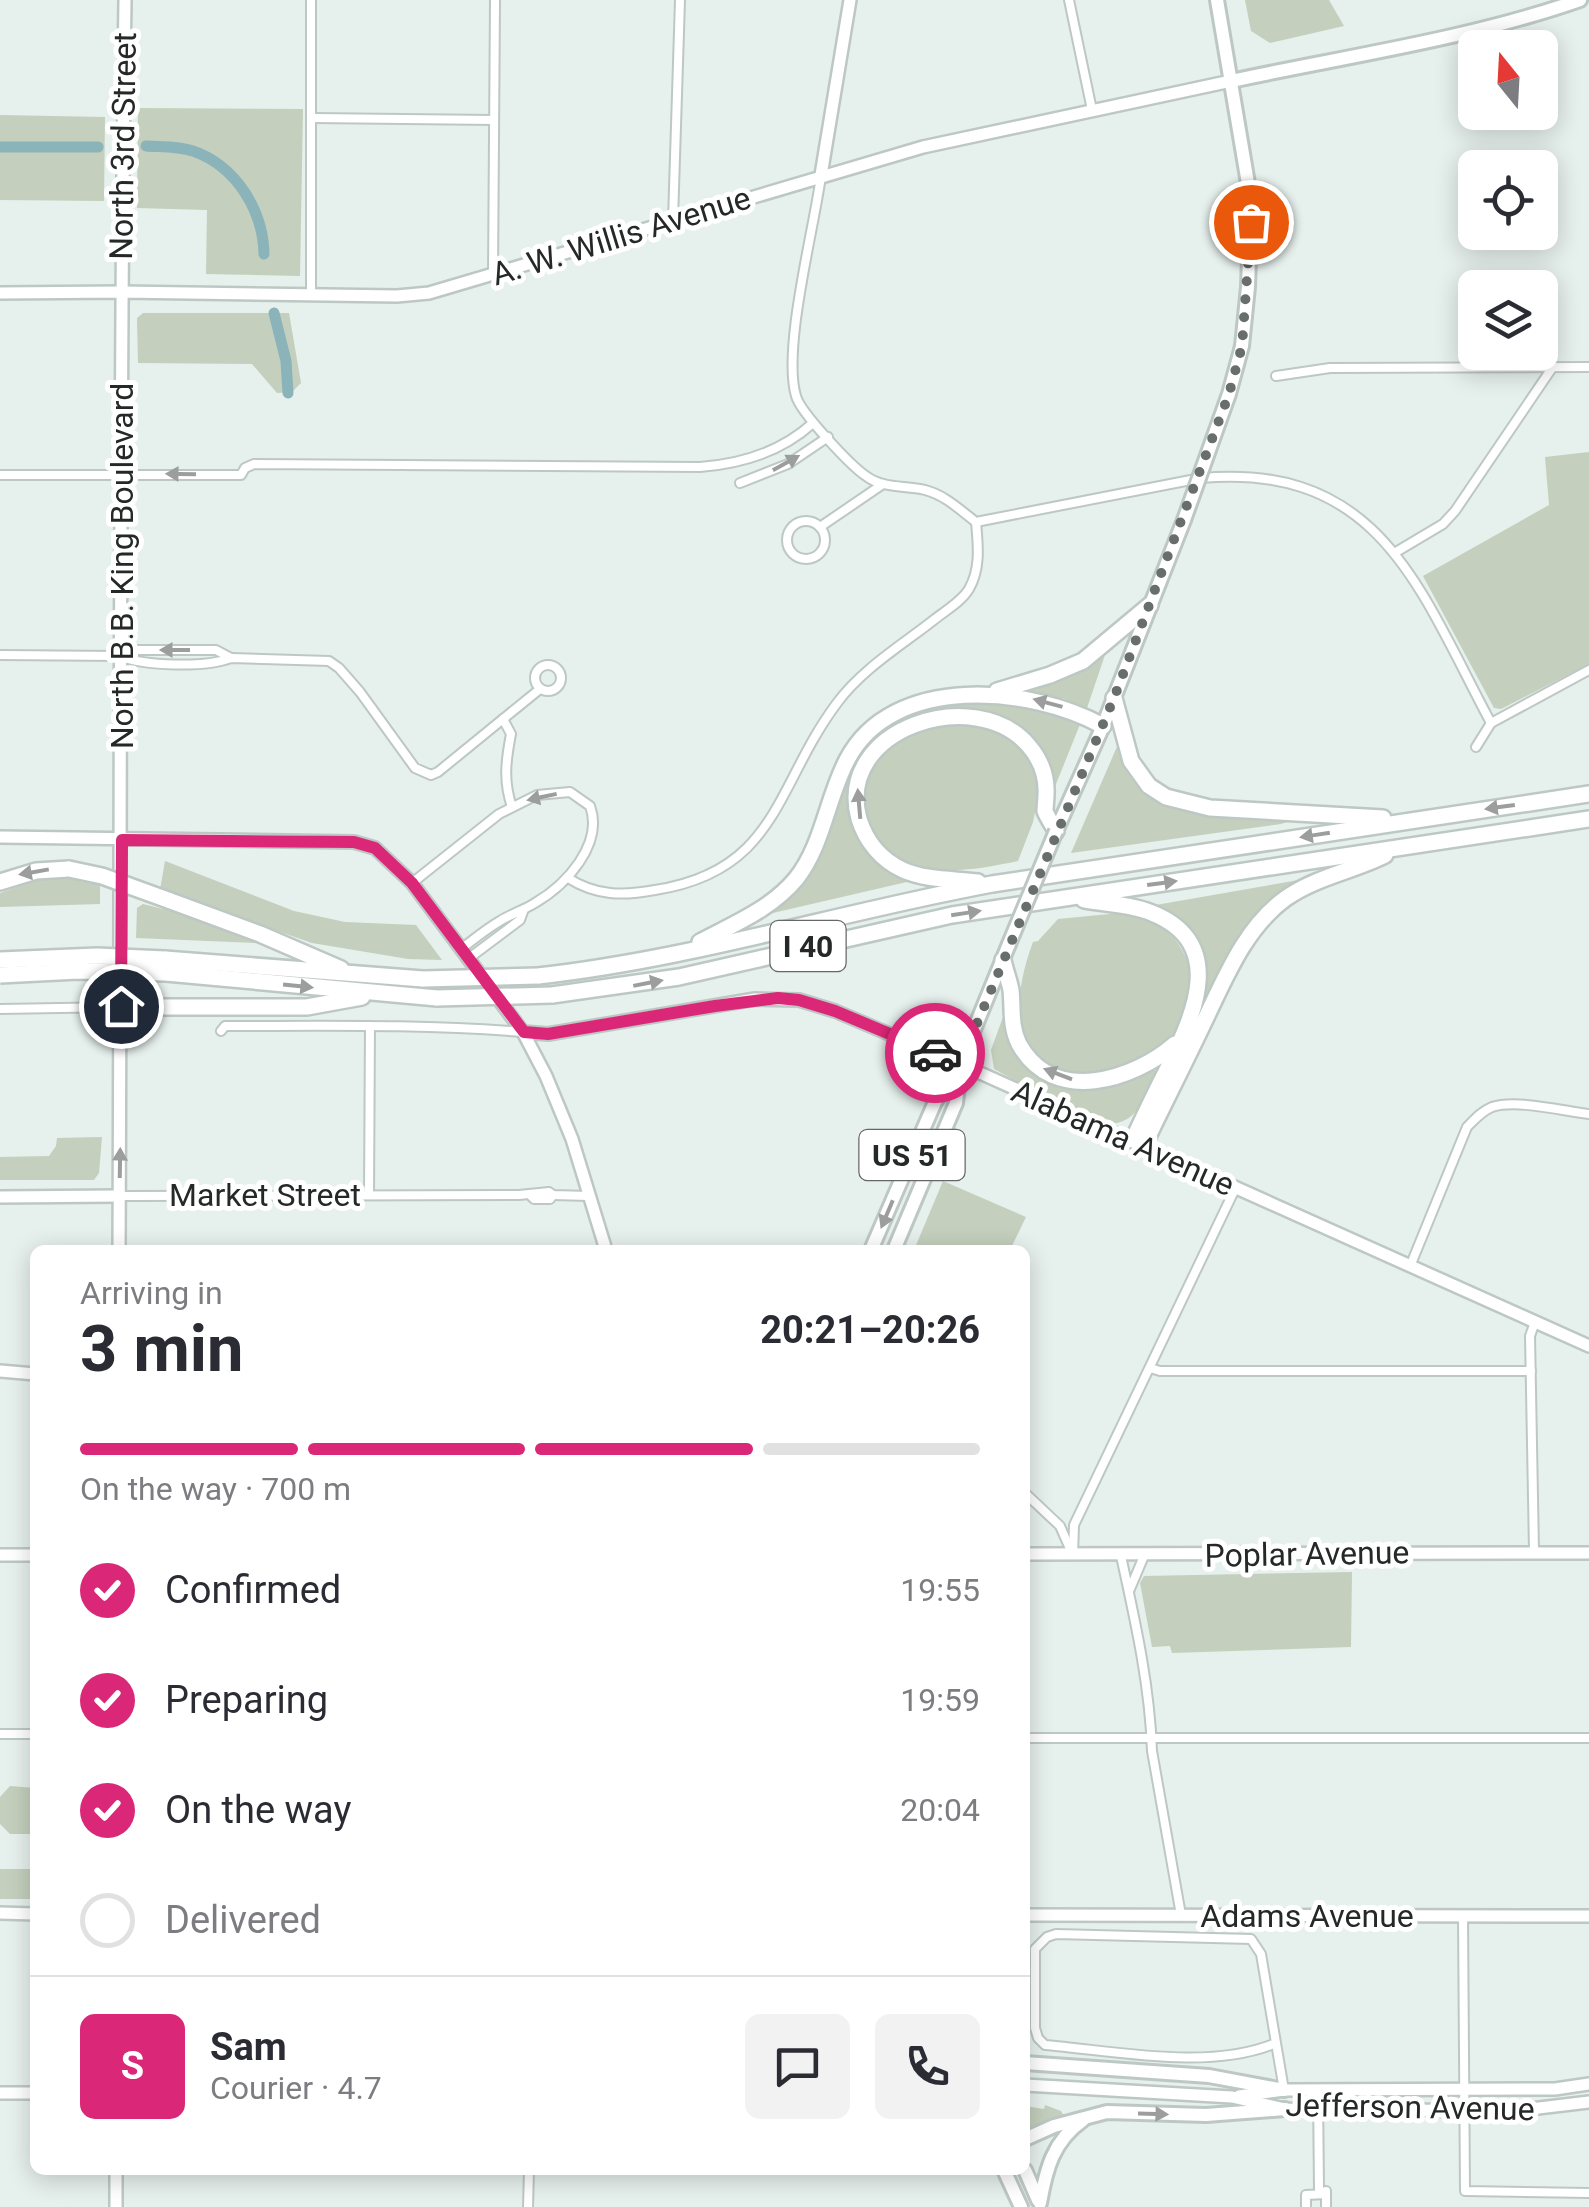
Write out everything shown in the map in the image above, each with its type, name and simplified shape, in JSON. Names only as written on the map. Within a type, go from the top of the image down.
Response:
[{"type":"highway","points":[[679,953],[758,912],[796,879],[815,845],[848,757],[869,731],[896,714],[921,705],[988,694],[1083,661],[1150,604]]},
{"type":"highway","points":[[988,694],[1049,702],[1103,726]]},
{"type":"highway","points":[[1114,698],[1131,762],[1149,786],[1166,797],[1210,808],[1412,820]]},
{"type":"highway","points":[[992,884],[916,874],[893,864],[872,846],[858,813],[857,787],[870,756],[888,738],[911,726],[952,718],[980,719],[1010,730],[1027,743],[1038,760],[1046,784],[1045,810],[1056,831]]},
{"type":"highway","name":"I 40","points":[[0,975],[165,966],[424,979],[538,976],[679,953],[884,904],[992,884],[1589,794]]},
{"type":"highway","name":"I 40","points":[[0,960],[97,956],[381,994],[437,998],[552,996],[679,977],[909,923],[1589,819]]},
{"type":"highway","points":[[1138,1142],[1230,968],[1258,924],[1282,900],[1309,883],[1359,868],[1401,848]]},
{"type":"highway","points":[[0,882],[36,871],[68,869],[102,876],[260,934],[354,975]]},
{"type":"highway","points":[[1066,898],[1148,911],[1181,933],[1196,961],[1200,982],[1196,1005],[1138,1142]]},
{"type":"highway","points":[[1006,952],[1013,1026],[1020,1045],[1039,1066],[1057,1075],[1097,1082],[1119,1078],[1150,1063],[1182,1038]]},
{"type":"highway","points":[[121,1006],[306,1007],[381,994]]},
{"type":"main road","name":"US 51","points":[[874,1245],[935,1102],[960,1064],[1103,726],[1229,394],[1242,346],[1251,201],[1217,0]]},
{"type":"main road","points":[[1231,81],[1580,0]]},
{"type":"main road","name":"US 51","points":[[896,1245],[956,1102],[960,1064]]},
{"type":"main road","points":[[1030,2063],[1210,2076],[1284,2090]]},
{"type":"main road","points":[[1030,2136],[1107,2112],[1206,2116],[1285,2109]]},
{"type":"main road","points":[[1040,2205],[1048,2165],[1057,2145],[1090,2116]]},
{"type":"main road","points":[[1006,2175],[1021,2207]]},
{"type":"main road","points":[[1027,2175],[1040,2205]]},
{"type":"street","name":"North 3rd Street","points":[[122,292],[125,0]]},
{"type":"street","points":[[310,0],[311,294]]},
{"type":"street","points":[[493,275],[495,0]]},
{"type":"street","points":[[673,220],[680,0]]},
{"type":"street","points":[[568,878],[599,893],[641,893],[685,886],[713,874],[744,850],[769,823],[837,702],[877,664],[968,593],[979,556],[976,522],[941,495],[866,477],[796,400],[798,312],[850,0]]},
{"type":"street","points":[[1070,0],[1092,110]]},
{"type":"street","name":"A. W. Willis Avenue","points":[[0,294],[429,293],[923,147],[1231,81]]},
{"type":"street","points":[[313,118],[494,120]]},
{"type":"street","name":"North B.B. King Boulevard","points":[[119,1245],[122,292]]},
{"type":"street","points":[[1558,368],[1589,367]]},
{"type":"street","points":[[1276,376],[1330,368],[1458,368]]},
{"type":"street","points":[[1396,552],[1443,524],[1455,511],[1551,370]]},
{"type":"street","points":[[0,476],[240,476],[254,464],[714,466],[776,448],[813,423]]},
{"type":"street","points":[[740,483],[788,464],[828,437]]},
{"type":"street","points":[[976,522],[1201,478],[1258,477],[1300,484],[1351,511],[1396,552],[1491,723]]},
{"type":"street","points":[[820,527],[883,484]]},
{"type":"street","points":[[810,522],[820,527],[825,542],[818,555],[805,559],[792,552],[787,540],[794,526],[810,522]]},
{"type":"street","points":[[0,656],[119,656],[134,650],[216,650],[230,658],[329,661],[360,692],[415,768],[423,773],[438,772],[540,689]]},
{"type":"street","points":[[1476,748],[1491,723],[1589,670]]},
{"type":"street","points":[[503,720],[512,734],[506,755],[505,788],[512,807]]},
{"type":"street","points":[[412,883],[484,824],[537,795],[570,792],[590,806],[594,826],[584,854],[568,878],[524,909],[520,920],[464,954]]},
{"type":"street","points":[[0,837],[354,842],[382,854],[412,883],[524,1032],[560,1108],[604,1245]]},
{"type":"street","name":"Alabama Avenue","points":[[524,1032],[548,1034],[715,1006],[778,998],[799,1000],[835,1011],[960,1064],[1589,1346]]},
{"type":"street","points":[[0,1009],[121,1006]]},
{"type":"street","points":[[221,1030],[226,1026],[370,1026],[524,1032]]},
{"type":"street","points":[[369,1195],[370,1026]]},
{"type":"street","points":[[1411,1264],[1467,1127],[1483,1112],[1511,1104],[1589,1114]]},
{"type":"street","points":[[1072,1555],[1074,1525],[1235,1189]]},
{"type":"street","name":"Market Street","points":[[0,1196],[550,1192],[589,1196]]},
{"type":"street","points":[[1534,1551],[1530,1336],[1535,1322]]},
{"type":"street","points":[[1150,1368],[1532,1371]]},
{"type":"street","points":[[0,1370],[30,1373]]},
{"type":"street","points":[[1030,1498],[1060,1526],[1072,1555]]},
{"type":"street","name":"Poplar Avenue","points":[[1030,1554],[1589,1552]]},
{"type":"street","points":[[0,1555],[30,1555]]},
{"type":"street","points":[[1121,1556],[1153,1727],[1181,1915]]},
{"type":"street","points":[[1129,1594],[1144,1556]]},
{"type":"street","points":[[0,1734],[30,1734]]},
{"type":"street","points":[[1030,1738],[1589,1738]]},
{"type":"street","points":[[0,1913],[30,1914]]},
{"type":"street","name":"Adams Avenue","points":[[1030,1915],[1589,1916]]},
{"type":"street","points":[[1463,1916],[1466,2191],[1589,2193]]},
{"type":"street","points":[[1276,2043],[1256,2052],[1209,2058],[1045,2045],[1035,2028],[1034,1956],[1040,1942],[1056,1934],[1251,1938],[1261,1954],[1284,2090]]},
{"type":"street","name":"Jefferson Avenue","points":[[1232,2098],[1284,2090],[1555,2089],[1589,2084]]},
{"type":"street","name":"Jefferson Avenue","points":[[1030,2085],[1232,2098],[1285,2109],[1466,2111],[1555,2108],[1589,2102]]},
{"type":"street","points":[[1318,2090],[1322,2196],[1326,2207]]},
{"type":"street","points":[[0,2093],[30,2093]]},
{"type":"street","points":[[116,2175],[116,2207]]},
{"type":"street","points":[[528,2207],[529,2175]]},
{"type":"street","points":[[1306,2207],[1306,2194],[1322,2196]]},
{"type":"green space","points":[[1245,0],[1329,0],[1344,26],[1270,43],[1251,31]]},
{"type":"green space","points":[[138,108],[303,109],[300,276],[206,274],[207,210],[137,208]]},
{"type":"green space","points":[[0,115],[105,117],[104,201],[0,200]]},
{"type":"green space","points":[[143,313],[289,313],[301,383],[292,392],[277,393],[252,364],[138,363],[137,318]]},
{"type":"green space","points":[[1589,452],[1589,664],[1501,709],[1494,708],[1423,576],[1549,505],[1545,457]]},
{"type":"green space","points":[[1107,649],[1086,711],[1065,699],[1018,690]]},
{"type":"green space","points":[[973,700],[1012,701],[1081,722],[1050,799],[1044,761],[972,713],[873,746],[855,823],[911,881],[760,916],[794,888],[856,755],[868,741],[908,716]]},
{"type":"green space","points":[[962,724],[1007,737],[1025,754],[1042,797],[1038,798],[1033,822],[1018,861],[950,870],[910,865],[891,855],[868,823],[864,804],[872,766],[884,750],[902,737],[924,729]]},
{"type":"green space","points":[[1119,742],[1147,793],[1296,819],[1071,853]]},
{"type":"green space","points":[[165,861],[294,911],[345,922],[416,925],[442,960],[408,959],[312,943],[160,890]]},
{"type":"green space","points":[[65,877],[100,885],[100,904],[0,907],[0,893],[39,879]]},
{"type":"green space","points":[[1310,878],[1273,900],[1201,1010],[1206,989],[1205,966],[1150,906]]},
{"type":"green space","points":[[143,904],[202,919],[259,943],[136,938],[137,908]]},
{"type":"green space","points":[[1120,913],[1151,922],[1175,940],[1186,958],[1190,1000],[1172,1035],[1139,1060],[1099,1073],[1060,1070],[1031,1049],[1019,1007],[1033,942],[1058,919]]},
{"type":"green space","points":[[1007,1006],[1032,1069],[1120,1082],[1153,1070],[1158,1072],[1135,1112],[1111,1124],[1059,1104],[994,1069],[991,1050]]},
{"type":"green space","points":[[102,1137],[99,1173],[94,1180],[0,1180],[0,1157],[49,1156],[57,1138]]},
{"type":"green space","points":[[943,1181],[1026,1217],[1012,1245],[916,1245]]},
{"type":"green space","points":[[1352,1572],[1351,1647],[1172,1653],[1170,1646],[1152,1647],[1140,1583],[1144,1576]]},
{"type":"green space","points":[[10,1786],[30,1788],[30,1834],[10,1834],[0,1824],[0,1797]]},
{"type":"green space","points":[[0,1869],[30,1869],[30,1899],[0,1899]]},
{"type":"green space","points":[[1045,2105],[1064,2116],[1030,2131],[1030,2107],[1044,2109]]},
{"type":"waterway","points":[[146,146],[187,149],[222,167],[252,206],[259,221],[264,254]]},
{"type":"waterway","points":[[0,147],[98,147]]},
{"type":"waterway","points":[[274,313],[286,361],[288,393]]},
{"type":"way so far","points":[[935,1053],[960,1064],[1103,726],[1184,520],[1242,346],[1251,222]]},
{"type":"route","points":[[121,1006],[122,840],[362,842],[375,848],[412,883],[524,1032],[548,1034],[778,998],[835,1011],[935,1053]]}]
